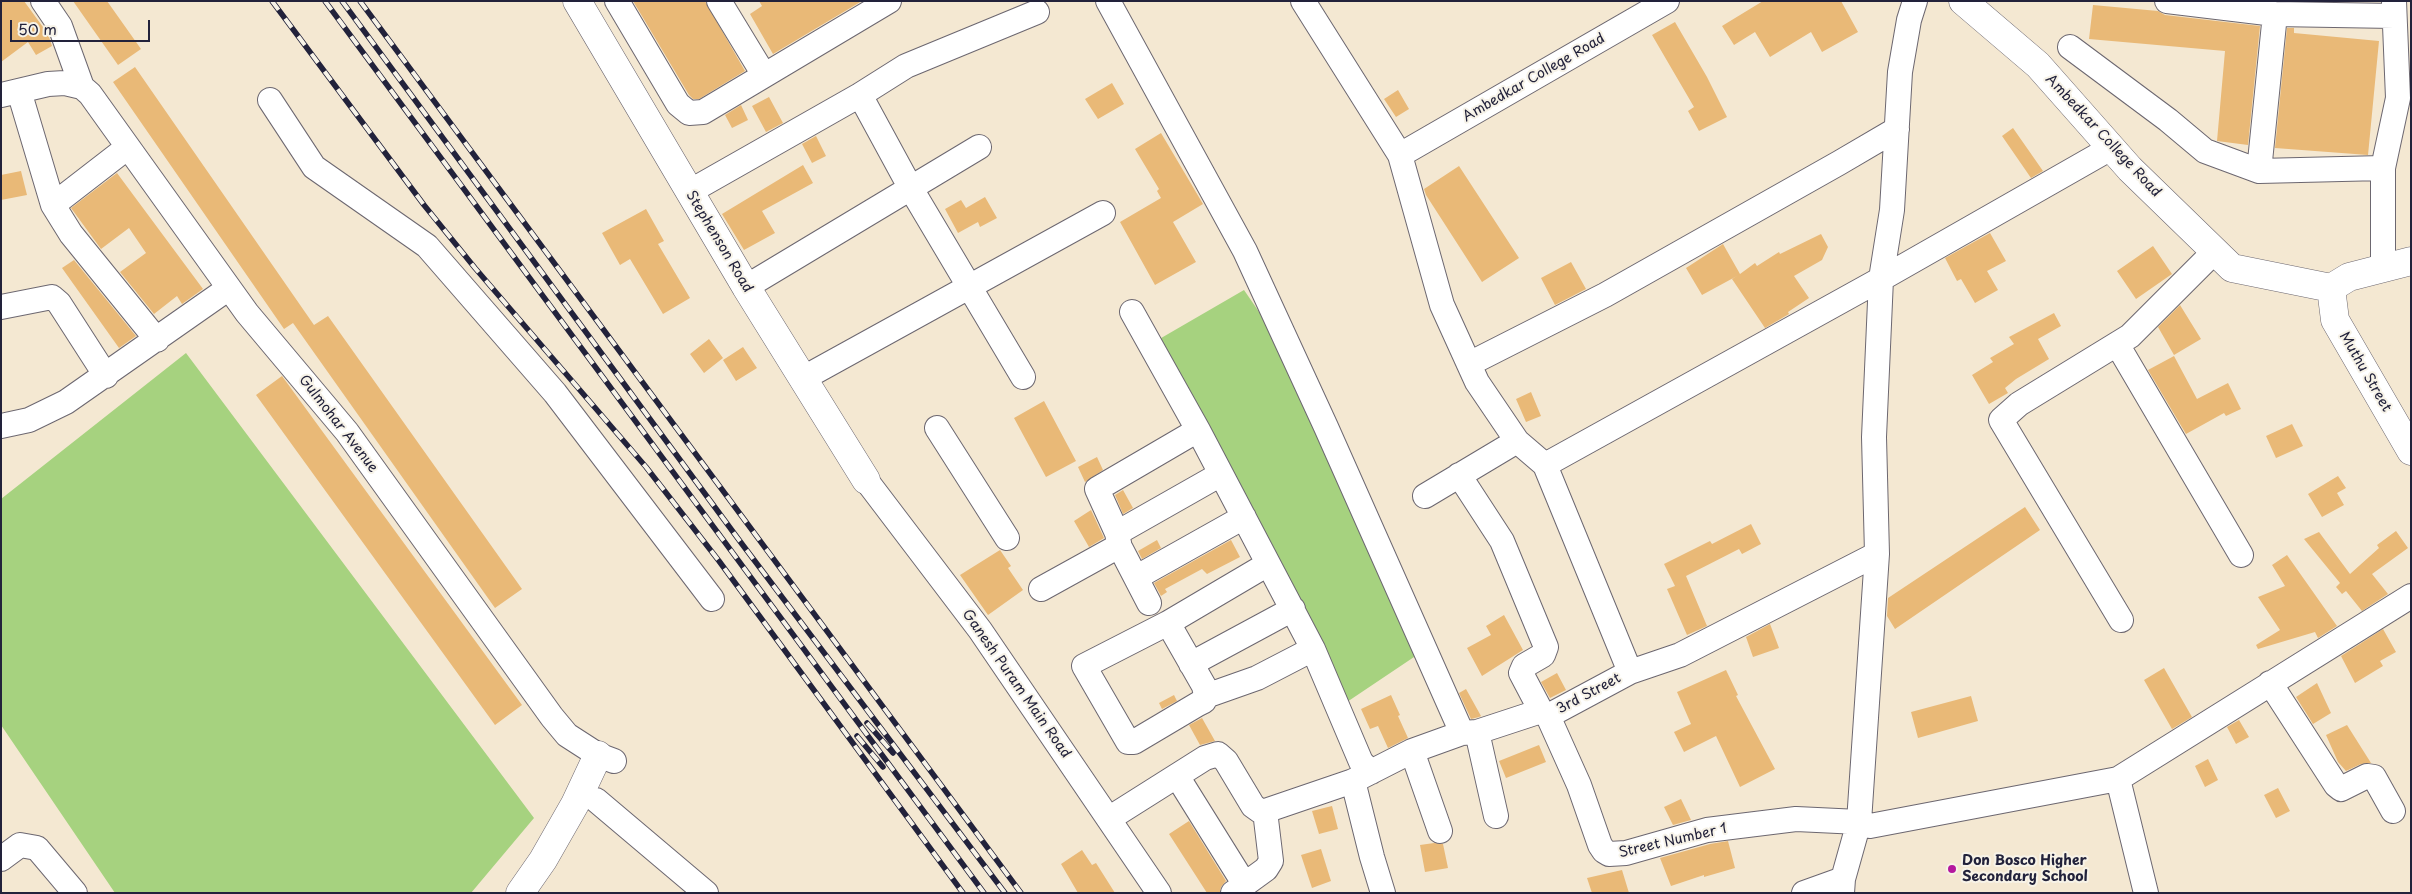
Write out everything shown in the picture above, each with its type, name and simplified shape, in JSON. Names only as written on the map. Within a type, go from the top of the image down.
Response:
[{"type":"main road","name":"Ambedkar College Road","points":[[1963,1],[2038,66],[2130,170],[2232,268],[2330,288]]},
{"type":"main road","name":"Stephenson Road","points":[[582,3],[689,192],[802,379],[866,480]]},
{"type":"main road","points":[[2330,288],[2349,276],[2411,261]]},
{"type":"main road","name":"Muthu Street","points":[[2330,288],[2335,320],[2411,451]]},
{"type":"main road","points":[[538,893],[596,800],[606,758]]},
{"type":"main road","points":[[520,893],[544,860],[575,804],[606,758]]},
{"type":"street","points":[[43,1],[60,26],[82,87],[57,83],[10,93],[53,205],[70,234],[156,340]]},
{"type":"street","points":[[617,1],[678,104],[689,113],[703,112],[764,76],[853,10],[889,1]]},
{"type":"street","points":[[719,1],[764,76]]},
{"type":"street","points":[[1108,1],[1244,251],[1470,732],[1496,816]]},
{"type":"street","points":[[1303,1],[1400,155],[1442,305],[1477,382],[1517,441],[1545,465],[1630,672]]},
{"type":"street","name":"Ambedkar College Road","points":[[1400,155],[1667,1]]},
{"type":"street","points":[[1804,893],[1843,886],[1859,822],[1878,554],[1874,437],[1881,279],[1892,210],[1900,72],[1909,20],[1915,1]]},
{"type":"street","points":[[2167,1],[2276,14],[2394,8],[2404,96],[2384,168],[2383,268]]},
{"type":"street","points":[[689,192],[860,95],[906,66],[1037,12]]},
{"type":"street","points":[[2259,171],[2276,14]]},
{"type":"street","points":[[2070,47],[2168,120],[2205,151],[2259,171],[2384,168]]},
{"type":"street","name":"Gulmohar Avenue","points":[[82,87],[94,99],[228,288],[347,432],[552,717],[568,735],[606,758]]},
{"type":"street","points":[[860,95],[910,187],[1023,377]]},
{"type":"street","points":[[270,100],[314,168],[427,246],[555,393],[712,599]]},
{"type":"street","points":[[1469,364],[1605,295],[1839,164],[1897,129]]},
{"type":"street","points":[[53,205],[128,147]]},
{"type":"street","points":[[746,286],[979,147]]},
{"type":"street","points":[[1545,465],[1881,279],[2111,148]]},
{"type":"street","points":[[802,379],[1103,213]]},
{"type":"street","points":[[2121,620],[2001,420],[2019,404],[2130,336],[2215,251]]},
{"type":"street","points":[[1,426],[29,420],[48,412],[106,376],[228,288]]},
{"type":"street","points":[[1,307],[52,298],[59,303],[106,376]]},
{"type":"street","points":[[1132,312],[1198,430],[1313,649],[1361,762],[1372,857],[1383,893]]},
{"type":"street","points":[[2117,344],[2241,555]]},
{"type":"street","points":[[937,428],[1008,538]]},
{"type":"street","points":[[1149,603],[1118,540],[1097,489],[1198,430]]},
{"type":"street","points":[[1425,496],[1517,441]]},
{"type":"street","points":[[1041,589],[1115,548],[1118,540],[1221,474]]},
{"type":"street","points":[[1459,475],[1502,542],[1546,647],[1546,652],[1524,666],[1521,673],[1544,714]]},
{"type":"street","name":"Ganesh Puram Main Road","points":[[866,480],[980,630],[1110,818],[1159,893]]},
{"type":"street","points":[[1137,577],[1244,517]]},
{"type":"street","name":"3rd Street","points":[[1265,812],[1362,777],[1412,751],[1470,732],[1544,714],[1630,672],[1680,655],[1878,554]]},
{"type":"street","points":[[1168,624],[1204,686],[1206,696],[1204,701],[1136,740],[1128,742],[1084,666],[1168,624],[1268,564]]},
{"type":"street","points":[[1859,822],[1870,826],[2118,779],[2411,596]]},
{"type":"street","points":[[1192,664],[1293,609]]},
{"type":"street","points":[[1206,696],[1257,678],[1313,649]]},
{"type":"street","points":[[2270,683],[2336,785],[2341,789],[2367,776],[2374,776],[2393,811]]},
{"type":"street","name":"Street Number 1","points":[[1544,714],[1580,785],[1604,852],[1610,854],[1626,853],[1708,830],[1796,819],[1859,822]]},
{"type":"street","points":[[1412,751],[1440,831]]},
{"type":"street","points":[[1110,818],[1204,758],[1218,754],[1226,761],[1253,806],[1265,812],[1272,852],[1271,861],[1266,870],[1239,889],[1177,776]]},
{"type":"street","points":[[2118,779],[2146,893]]},
{"type":"street","points":[[596,800],[706,893]]},
{"type":"street","points":[[1,859],[20,845],[37,848],[75,893]]},
{"type":"green space","points":[[1244,290],[1266,322],[1417,655],[1344,704],[1156,341]]},
{"type":"green space","points":[[186,353],[534,818],[471,893],[115,893],[1,725],[1,499]]},
{"type":"building","points":[[1,1],[24,1],[48,34],[52,46],[36,55],[28,42],[1,62]]},
{"type":"building","points":[[73,1],[107,1],[141,49],[118,65]]},
{"type":"building","points":[[633,1],[705,1],[745,71],[699,99],[693,99]]},
{"type":"building","points":[[759,1],[862,1],[773,54],[750,14],[762,6]]},
{"type":"building","points":[[1763,1],[1841,1],[1858,32],[1822,52],[1811,32],[1770,57],[1755,32],[1734,45],[1722,26]]},
{"type":"building","points":[[2093,5],[2158,11],[2165,15],[2260,26],[2248,145],[2217,141],[2225,51],[2089,39]]},
{"type":"building","points":[[1675,22],[1707,77],[1727,117],[1699,131],[1688,111],[1694,107],[1652,35]]},
{"type":"building","points":[[2287,28],[2294,28],[2294,33],[2379,41],[2368,155],[2275,148]]},
{"type":"building","points":[[135,67],[314,325],[328,316],[522,589],[495,608],[293,323],[284,329],[113,82]]},
{"type":"building","points":[[1112,83],[1124,104],[1098,119],[1085,99]]},
{"type":"building","points":[[1398,90],[1409,109],[1396,117],[1384,99]]},
{"type":"building","points":[[769,97],[783,123],[766,132],[752,106]]},
{"type":"building","points":[[741,105],[748,120],[732,128],[725,115]]},
{"type":"building","points":[[2013,128],[2043,171],[2031,178],[2002,136]]},
{"type":"building","points":[[1161,133],[1203,204],[1173,222],[1196,262],[1155,285],[1120,222],[1161,198],[1157,191],[1159,189],[1135,149]]},
{"type":"building","points":[[816,136],[826,156],[812,163],[802,144]]},
{"type":"building","points":[[803,165],[813,183],[762,211],[775,233],[744,250],[722,214]]},
{"type":"building","points":[[1459,166],[1519,258],[1482,282],[1424,189]]},
{"type":"building","points":[[21,171],[27,195],[1,200],[1,175]]},
{"type":"building","points":[[117,173],[203,289],[182,304],[177,296],[154,314],[120,272],[146,253],[129,228],[101,249],[71,208]]},
{"type":"building","points":[[985,197],[997,218],[980,227],[978,222],[958,233],[945,209],[961,200],[966,208]]},
{"type":"building","points":[[646,209],[664,241],[658,244],[690,298],[663,314],[630,259],[620,265],[602,233]]},
{"type":"building","points":[[1990,233],[2006,261],[1987,271],[1998,290],[1975,303],[1961,279],[1957,281],[1945,258]]},
{"type":"building","points":[[1821,234],[1828,247],[1822,260],[1794,276],[1809,298],[1788,312],[1789,314],[1765,328],[1732,279],[1737,276],[1702,295],[1686,268],[1723,244],[1740,274],[1755,263],[1757,266],[1779,252],[1780,254]]},
{"type":"building","points":[[2153,246],[2172,274],[2136,299],[2117,271]]},
{"type":"building","points":[[74,260],[136,336],[119,348],[62,268]]},
{"type":"building","points":[[1571,262],[1586,289],[1555,305],[1541,278]]},
{"type":"building","points":[[2180,305],[2201,339],[2174,355],[2158,327]]},
{"type":"building","points":[[2054,313],[2061,326],[2038,339],[2049,359],[2016,379],[2005,388],[2008,393],[1989,404],[1972,375],[1993,362],[1990,358],[2014,344],[2009,337]]},
{"type":"building","points":[[709,339],[723,358],[704,373],[690,354]]},
{"type":"building","points":[[743,347],[757,368],[736,381],[723,360]]},
{"type":"building","points":[[2174,356],[2197,399],[2228,383],[2241,409],[2226,416],[2224,413],[2186,434],[2148,370]]},
{"type":"building","points":[[282,376],[522,705],[495,725],[256,395]]},
{"type":"building","points":[[1531,392],[1541,416],[1526,422],[1516,399]]},
{"type":"building","points":[[1044,401],[1076,461],[1046,477],[1014,418]]},
{"type":"building","points":[[2292,424],[2303,446],[2276,458],[2266,436]]},
{"type":"building","points":[[1097,457],[1103,470],[1085,482],[1078,467]]},
{"type":"building","points":[[2338,476],[2346,488],[2337,493],[2344,505],[2322,517],[2308,494]]},
{"type":"building","points":[[1123,490],[1133,508],[1123,514],[1115,495]]},
{"type":"building","points":[[2025,507],[2040,530],[1895,629],[1887,616],[1888,598]]},
{"type":"building","points":[[1091,510],[1104,538],[1089,547],[1074,521]]},
{"type":"building","points":[[1751,524],[1761,544],[1742,554],[1739,549],[1686,576],[1707,626],[1687,635],[1667,589],[1675,586],[1664,564],[1710,541],[1712,544]]},
{"type":"building","points":[[2396,531],[2408,548],[2372,574],[2388,594],[2362,611],[2346,591],[2342,594],[2336,587],[2340,583],[2304,539],[2319,532],[2350,574],[2379,548],[2377,545]]},
{"type":"building","points":[[1157,540],[1161,548],[1142,559],[1138,551]]},
{"type":"building","points":[[1231,540],[1240,557],[1207,574],[1202,569],[1165,589],[1167,592],[1161,596],[1154,583]]},
{"type":"building","points":[[1000,550],[1011,566],[1008,568],[1023,590],[988,615],[960,575]]},
{"type":"building","points":[[2287,555],[2337,626],[2318,638],[2315,632],[2258,649],[2256,645],[2280,630],[2258,597],[2285,586],[2272,565]]},
{"type":"building","points":[[1504,615],[1523,650],[1482,676],[1467,648],[1491,635],[1486,626]]},
{"type":"building","points":[[1770,624],[1779,648],[1753,657],[1746,637]]},
{"type":"building","points":[[2383,629],[2396,652],[2380,661],[2383,666],[2355,683],[2341,656]]},
{"type":"building","points":[[2164,668],[2192,717],[2172,729],[2144,680]]},
{"type":"building","points":[[1726,670],[1738,695],[1736,696],[1775,769],[1740,787],[1716,736],[1684,752],[1674,732],[1691,724],[1677,692]]},
{"type":"building","points":[[1557,673],[1566,690],[1550,698],[1541,682]]},
{"type":"building","points":[[2317,683],[2331,713],[2313,724],[2296,697]]},
{"type":"building","points":[[1466,689],[1481,716],[1471,719],[1459,693]]},
{"type":"building","points":[[1174,695],[1177,701],[1162,709],[1159,703]]},
{"type":"building","points":[[1391,695],[1408,738],[1388,748],[1378,726],[1370,729],[1361,709]]},
{"type":"building","points":[[1971,696],[1978,721],[1918,738],[1911,712]]},
{"type":"building","points":[[1202,718],[1215,741],[1200,745],[1189,725]]},
{"type":"building","points":[[2239,720],[2249,737],[2236,744],[2227,727]]},
{"type":"building","points":[[2347,725],[2371,763],[2361,764],[2346,771],[2338,762],[2326,735]]},
{"type":"building","points":[[1539,745],[1546,762],[1506,778],[1499,761]]},
{"type":"building","points":[[2208,759],[2218,780],[2205,787],[2195,766]]},
{"type":"building","points":[[2278,788],[2290,811],[2276,818],[2264,795]]},
{"type":"building","points":[[1681,799],[1691,820],[1673,825],[1664,807]]},
{"type":"building","points":[[1332,806],[1338,829],[1319,834],[1312,811]]},
{"type":"building","points":[[1189,821],[1226,881],[1221,887],[1220,893],[1207,893],[1169,834]]},
{"type":"building","points":[[1728,841],[1735,868],[1704,877],[1704,875],[1671,886],[1660,858]]},
{"type":"building","points":[[1443,844],[1448,868],[1425,872],[1420,845]]},
{"type":"building","points":[[1321,849],[1331,881],[1312,888],[1301,855]]},
{"type":"building","points":[[1082,850],[1092,865],[1096,863],[1115,893],[1078,893],[1061,864]]},
{"type":"building","points":[[1622,870],[1629,893],[1592,893],[1587,878]]},
{"type":"railway","points":[[272,1],[424,205],[475,268],[646,467],[719,561],[963,893]]},
{"type":"railway","points":[[325,1],[984,893]]},
{"type":"railway","points":[[342,1],[742,544],[1005,893]]},
{"type":"railway","points":[[360,1],[1021,893]]},
{"type":"railway","points":[[867,723],[893,753]]},
{"type":"railway","points":[[857,736],[883,767]]},
{"type":"place","name":"Don Bosco Higher Secondary School","points":[[1952,869]]}]
